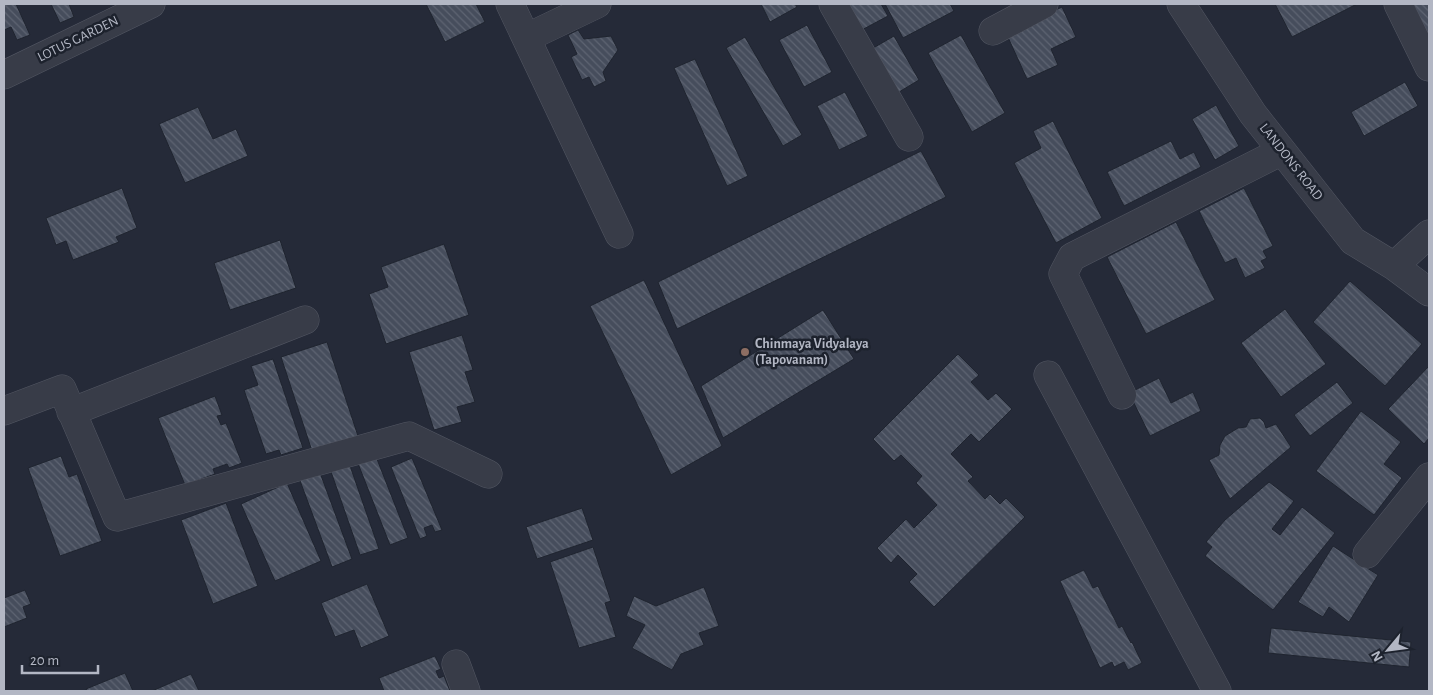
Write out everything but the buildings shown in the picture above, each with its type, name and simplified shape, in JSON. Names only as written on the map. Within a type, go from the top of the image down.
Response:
[{"type":"street","name":"LOTUS GARDEN","points":[[4,75],[152,4]]},
{"type":"street","points":[[510,4],[618,234]]},
{"type":"street","points":[[526,38],[597,4]]},
{"type":"street","points":[[833,4],[909,137]]},
{"type":"street","points":[[993,31],[1044,4]]},
{"type":"street","name":"LANDONS ROAD","points":[[1181,4],[1253,114],[1354,241],[1394,266],[1429,292]]},
{"type":"street","points":[[1398,4],[1429,67]]},
{"type":"street","points":[[1122,395],[1063,274],[1072,258],[1282,151]]},
{"type":"street","points":[[1394,266],[1429,234]]},
{"type":"street","points":[[71,412],[305,320]]},
{"type":"street","points":[[1048,375],[1217,691]]},
{"type":"street","points":[[4,411],[62,389],[116,517],[409,436],[488,474]]},
{"type":"street","points":[[1366,554],[1429,477]]},
{"type":"street","points":[[456,664],[466,691]]},
{"type":"place","name":"Chinmaya Vidyalaya (Tapovanam)","points":[[745,352]]}]
